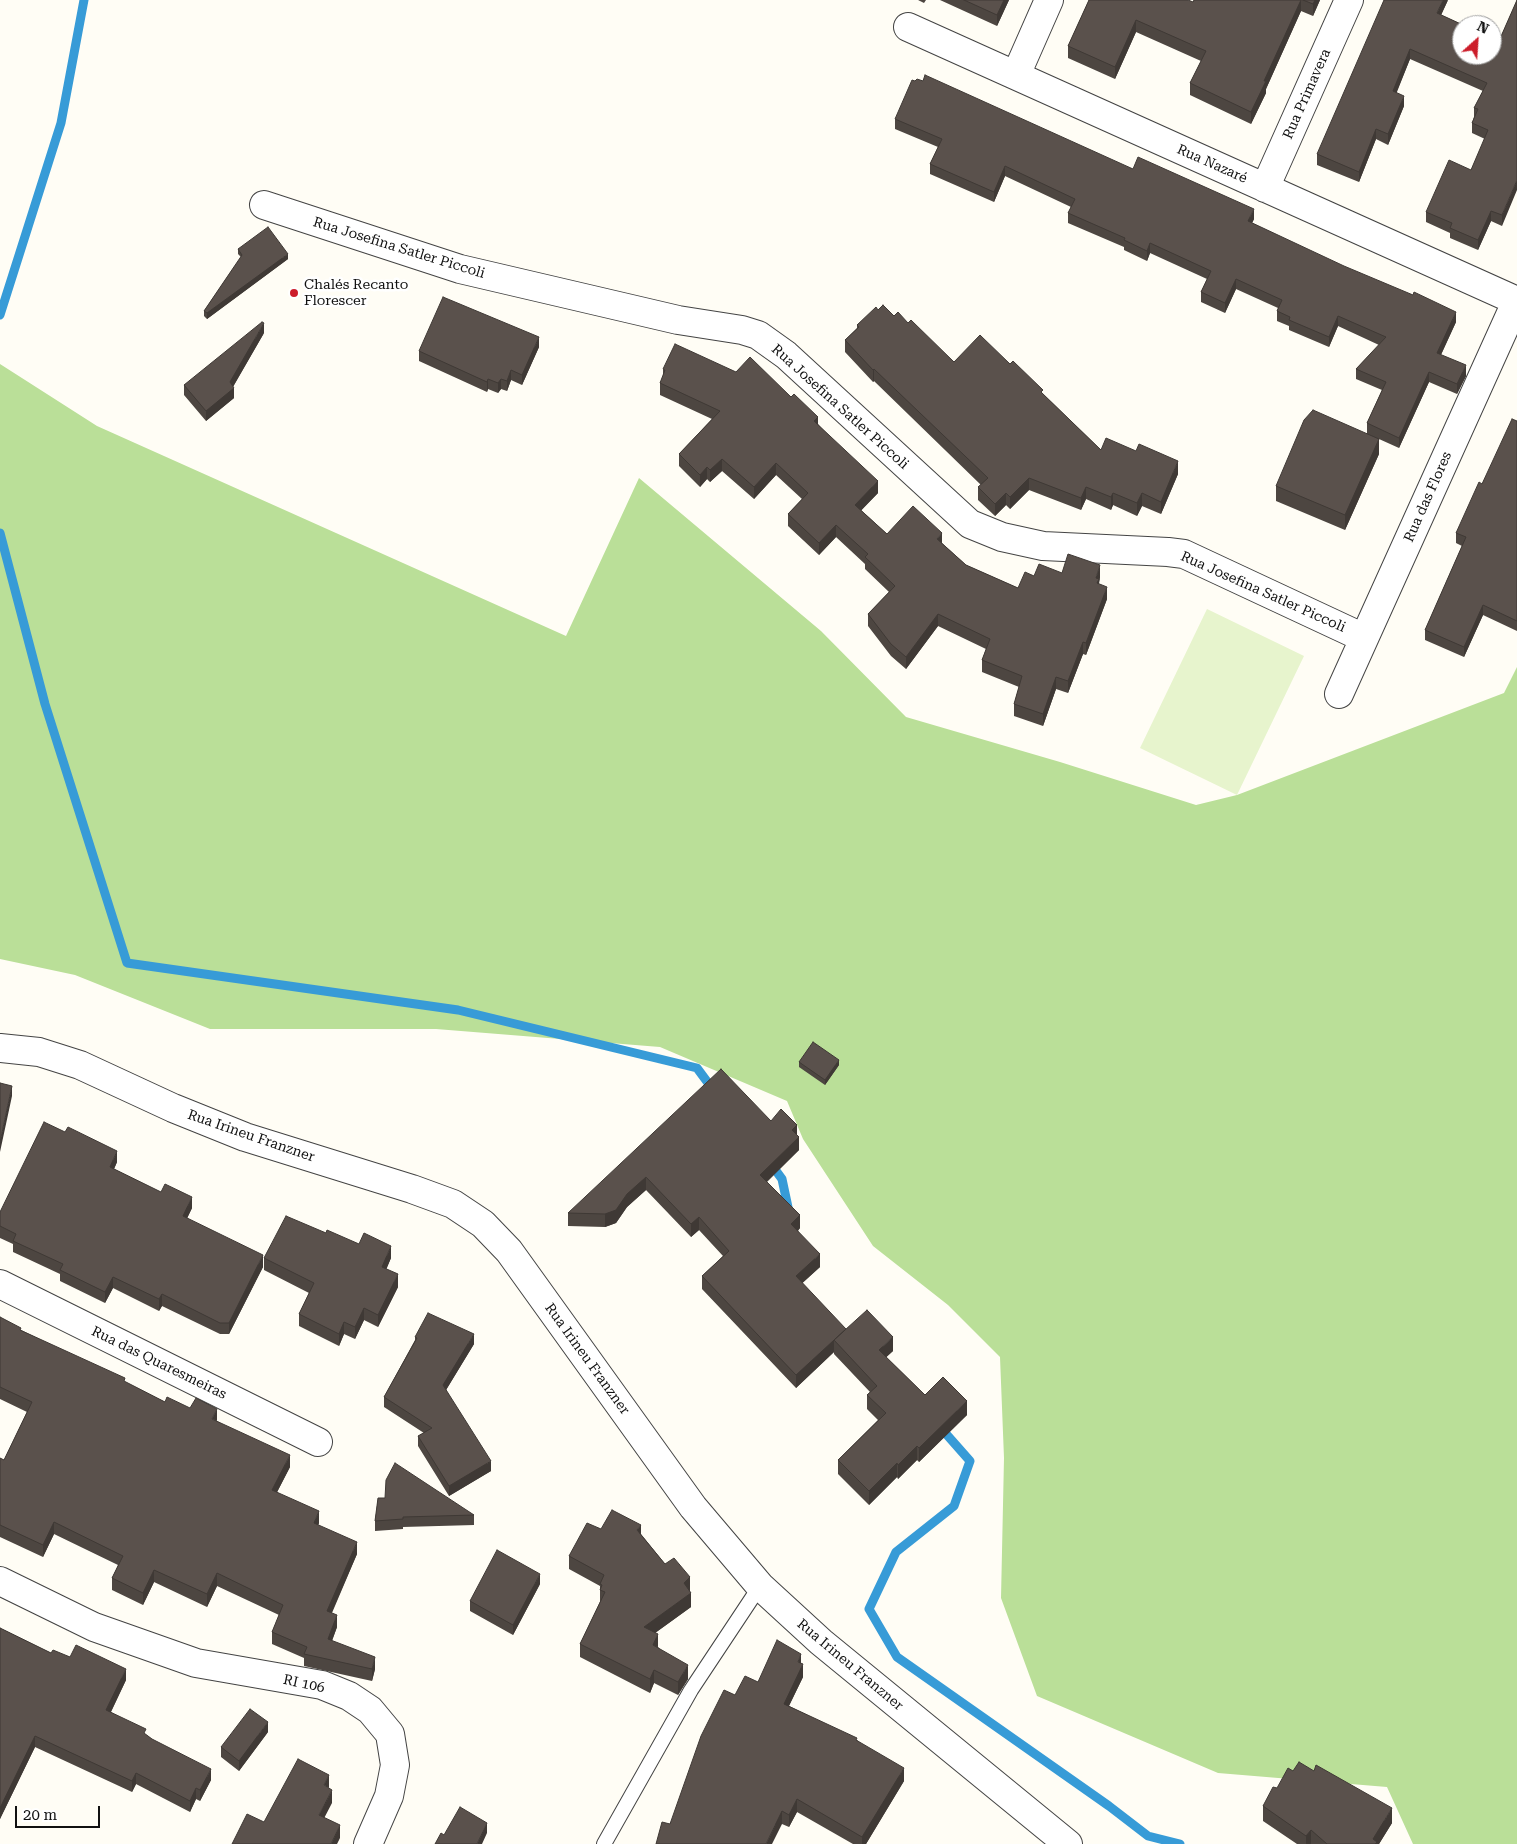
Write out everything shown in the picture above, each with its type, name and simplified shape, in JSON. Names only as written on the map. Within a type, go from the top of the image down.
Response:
[{"type":"street","points":[[1016,75],[1050,0]]},
{"type":"street","name":"Rua Primavera","points":[[1265,188],[1349,0]]},
{"type":"street","name":"Rua Nazaré","points":[[908,27],[1517,300]]},
{"type":"street","name":"Rua Josefina Satler Piccoli","points":[[264,205],[460,269],[678,320],[742,330],[758,335],[786,355],[970,524],[1002,537],[1043,546],[1184,554],[1364,638]]},
{"type":"street","name":"Rua das Flores","points":[[1339,694],[1517,300]]},
{"type":"street","name":"Rua Irineu Franzner","points":[[0,1048],[39,1052],[80,1065],[173,1108],[245,1137],[412,1189],[453,1204],[483,1224],[509,1251],[693,1507],[760,1586],[821,1642],[1068,1844]]},
{"type":"street","name":"Rua das Quaresmeiras","points":[[0,1284],[318,1442]]},
{"type":"street","name":"RI 106","points":[[0,1581],[94,1627],[196,1663],[322,1685],[349,1696],[370,1710],[390,1734],[395,1766],[389,1796],[368,1844]]},
{"type":"lane","points":[[604,1844],[691,1690],[760,1586]]},
{"type":"green space","points":[[0,364],[97,426],[566,636],[639,478],[821,631],[906,717],[1060,762],[1196,805],[1237,795],[1504,693],[1517,667],[1517,1844],[1413,1844],[1387,1787],[1218,1773],[1037,1696],[1001,1598],[1004,1458],[1000,1357],[948,1305],[873,1246],[803,1139],[787,1101],[660,1047],[436,1029],[210,1029],[75,975],[0,959]]},
{"type":"green space","points":[[1207,609],[1304,656],[1237,795],[1140,748]]},
{"type":"building","points":[[964,0],[1004,0],[997,15]]},
{"type":"building","points":[[1089,0],[1188,0],[1193,2],[1194,0],[1301,0],[1251,112],[1190,83],[1206,51],[1136,20],[1115,67],[1068,46]]},
{"type":"building","points":[[1303,0],[1315,0],[1313,4]]},
{"type":"building","points":[[1384,0],[1443,0],[1437,13],[1452,20],[1452,65],[1502,65],[1502,34],[1517,0],[1517,180],[1502,215],[1491,211],[1478,240],[1450,228],[1452,223],[1426,212],[1449,160],[1471,170],[1488,130],[1472,123],[1478,109],[1474,108],[1487,83],[1410,49],[1393,91],[1404,96],[1388,134],[1376,129],[1359,172],[1317,154]]},
{"type":"building","points":[[925,75],[1133,169],[1138,157],[1254,209],[1248,221],[1344,266],[1413,295],[1414,292],[1456,312],[1437,353],[1466,365],[1457,384],[1429,372],[1399,438],[1367,423],[1386,382],[1356,369],[1386,337],[1338,316],[1329,337],[1289,320],[1290,317],[1277,311],[1282,300],[1236,279],[1225,303],[1201,292],[1211,271],[1150,243],[1147,251],[1124,240],[1125,238],[1068,213],[1075,199],[1005,166],[994,192],[930,164],[942,139],[895,119],[912,80],[923,81]]},
{"type":"building","points":[[268,227],[288,254],[207,313],[204,311],[242,255],[238,249]]},
{"type":"building","points":[[443,297],[539,337],[522,375],[511,370],[507,381],[501,379],[498,383],[488,379],[487,382],[419,351]]},
{"type":"building","points":[[883,305],[894,316],[898,312],[908,323],[911,320],[954,362],[980,335],[1010,364],[1013,361],[1043,390],[1041,392],[1101,450],[1106,438],[1136,451],[1139,444],[1178,461],[1161,502],[1142,493],[1137,503],[1113,493],[1111,497],[1086,487],[1081,498],[1029,478],[1010,497],[1006,493],[995,504],[978,487],[988,478],[873,370],[845,340],[859,327],[857,325],[876,307],[878,310]]},
{"type":"building","points":[[262,322],[264,323],[230,382],[234,388],[206,411],[184,385]]},
{"type":"building","points":[[675,344],[736,372],[750,357],[791,397],[794,394],[818,417],[814,421],[878,481],[855,505],[887,534],[913,506],[942,533],[937,539],[966,565],[1018,588],[1025,572],[1034,576],[1039,564],[1062,573],[1068,554],[1100,565],[1096,578],[1099,579],[1097,583],[1107,587],[1086,643],[1083,642],[1068,681],[1056,677],[1043,714],[1014,704],[1022,676],[982,660],[990,639],[938,614],[906,657],[891,644],[868,614],[895,586],[865,557],[868,554],[836,525],[819,543],[788,514],[808,493],[776,463],[754,487],[722,459],[710,470],[707,467],[700,475],[679,454],[720,411],[660,383],[665,370],[663,369]]},
{"type":"building","points":[[1313,410],[1379,439],[1345,515],[1276,486],[1304,420]]},
{"type":"building","points":[[1512,419],[1517,421],[1517,621],[1483,605],[1464,647],[1425,630],[1466,537],[1456,533],[1479,482],[1482,484]]},
{"type":"building","points":[[813,1042],[839,1060],[825,1080],[799,1062]]},
{"type":"building","points":[[721,1069],[771,1121],[781,1109],[797,1125],[792,1130],[799,1137],[760,1175],[800,1215],[791,1224],[820,1254],[796,1276],[846,1329],[796,1375],[702,1276],[729,1251],[699,1217],[691,1224],[646,1177],[627,1194],[616,1210],[605,1214],[568,1213]]},
{"type":"building","points":[[0,1083],[12,1086],[0,1142]]},
{"type":"building","points":[[44,1122],[65,1132],[68,1127],[117,1151],[110,1167],[161,1192],[165,1184],[192,1197],[183,1216],[263,1255],[229,1323],[220,1323],[162,1294],[159,1299],[113,1277],[105,1292],[60,1270],[63,1264],[13,1241],[16,1234],[0,1226],[0,1212]]},
{"type":"building","points":[[286,1216],[326,1233],[327,1230],[359,1244],[364,1233],[391,1246],[382,1267],[398,1274],[378,1315],[364,1308],[355,1327],[344,1322],[339,1334],[299,1314],[314,1283],[264,1258]]},
{"type":"building","points":[[867,1310],[893,1337],[879,1350],[925,1395],[943,1377],[967,1401],[919,1448],[917,1446],[898,1465],[897,1463],[869,1491],[838,1460],[886,1413],[867,1395],[877,1386],[834,1340]]},
{"type":"building","points":[[428,1313],[474,1334],[443,1385],[491,1461],[449,1486],[418,1436],[432,1428],[384,1397],[417,1338],[415,1337]]},
{"type":"building","points":[[0,1317],[21,1328],[20,1330],[125,1378],[124,1381],[165,1402],[167,1397],[190,1408],[196,1398],[217,1409],[212,1419],[290,1455],[272,1490],[319,1511],[314,1523],[357,1542],[327,1611],[337,1615],[328,1639],[375,1657],[372,1669],[304,1654],[307,1647],[272,1632],[283,1605],[217,1573],[207,1594],[154,1570],[143,1593],[112,1578],[123,1556],[54,1522],[43,1545],[0,1525],[0,1458],[4,1460],[32,1402],[0,1387]]},
{"type":"building","points":[[395,1463],[474,1515],[403,1517],[403,1519],[375,1521],[378,1498],[385,1498],[386,1480]]},
{"type":"building","points":[[612,1510],[641,1525],[637,1530],[665,1564],[674,1558],[690,1577],[684,1583],[691,1593],[644,1627],[658,1634],[653,1645],[688,1665],[678,1682],[654,1670],[650,1679],[580,1644],[605,1592],[600,1590],[602,1585],[600,1584],[604,1575],[569,1556],[587,1523],[601,1529]]},
{"type":"building","points":[[497,1550],[540,1574],[513,1625],[470,1601]]},
{"type":"building","points":[[0,1628],[51,1653],[53,1650],[70,1657],[76,1645],[126,1669],[106,1710],[146,1729],[144,1733],[152,1739],[211,1769],[200,1790],[196,1788],[190,1801],[136,1773],[132,1781],[35,1736],[0,1808]]},
{"type":"building","points":[[777,1640],[801,1654],[798,1662],[803,1664],[784,1704],[857,1738],[856,1740],[904,1768],[862,1837],[797,1799],[789,1815],[782,1811],[766,1844],[656,1844],[662,1822],[670,1824],[701,1736],[724,1690],[735,1695],[745,1676],[758,1682]]},
{"type":"building","points":[[250,1709],[268,1722],[239,1761],[221,1747]]},
{"type":"building","points":[[298,1759],[329,1775],[324,1785],[332,1790],[319,1815],[340,1825],[331,1844],[232,1844],[247,1814],[264,1822]]},
{"type":"building","points":[[1299,1762],[1314,1771],[1316,1765],[1392,1808],[1373,1839],[1377,1842],[1375,1844],[1327,1844],[1311,1830],[1306,1836],[1263,1806],[1273,1787],[1277,1788],[1288,1768],[1293,1771]]},
{"type":"building","points":[[460,1807],[487,1823],[477,1844],[435,1844],[441,1833],[444,1835]]},
{"type":"waterway","points":[[0,315],[61,123],[84,0]]},
{"type":"waterway","points":[[0,533],[45,704],[127,963],[458,1010],[697,1068],[714,1091]]},
{"type":"waterway","points":[[771,1164],[782,1179],[789,1212]]},
{"type":"waterway","points":[[940,1427],[970,1461],[954,1506],[896,1552],[869,1609],[897,1657],[1109,1806],[1148,1836],[1180,1844]]},
{"type":"place","name":"Chalés Recanto Florescer","points":[[294,293]]}]
